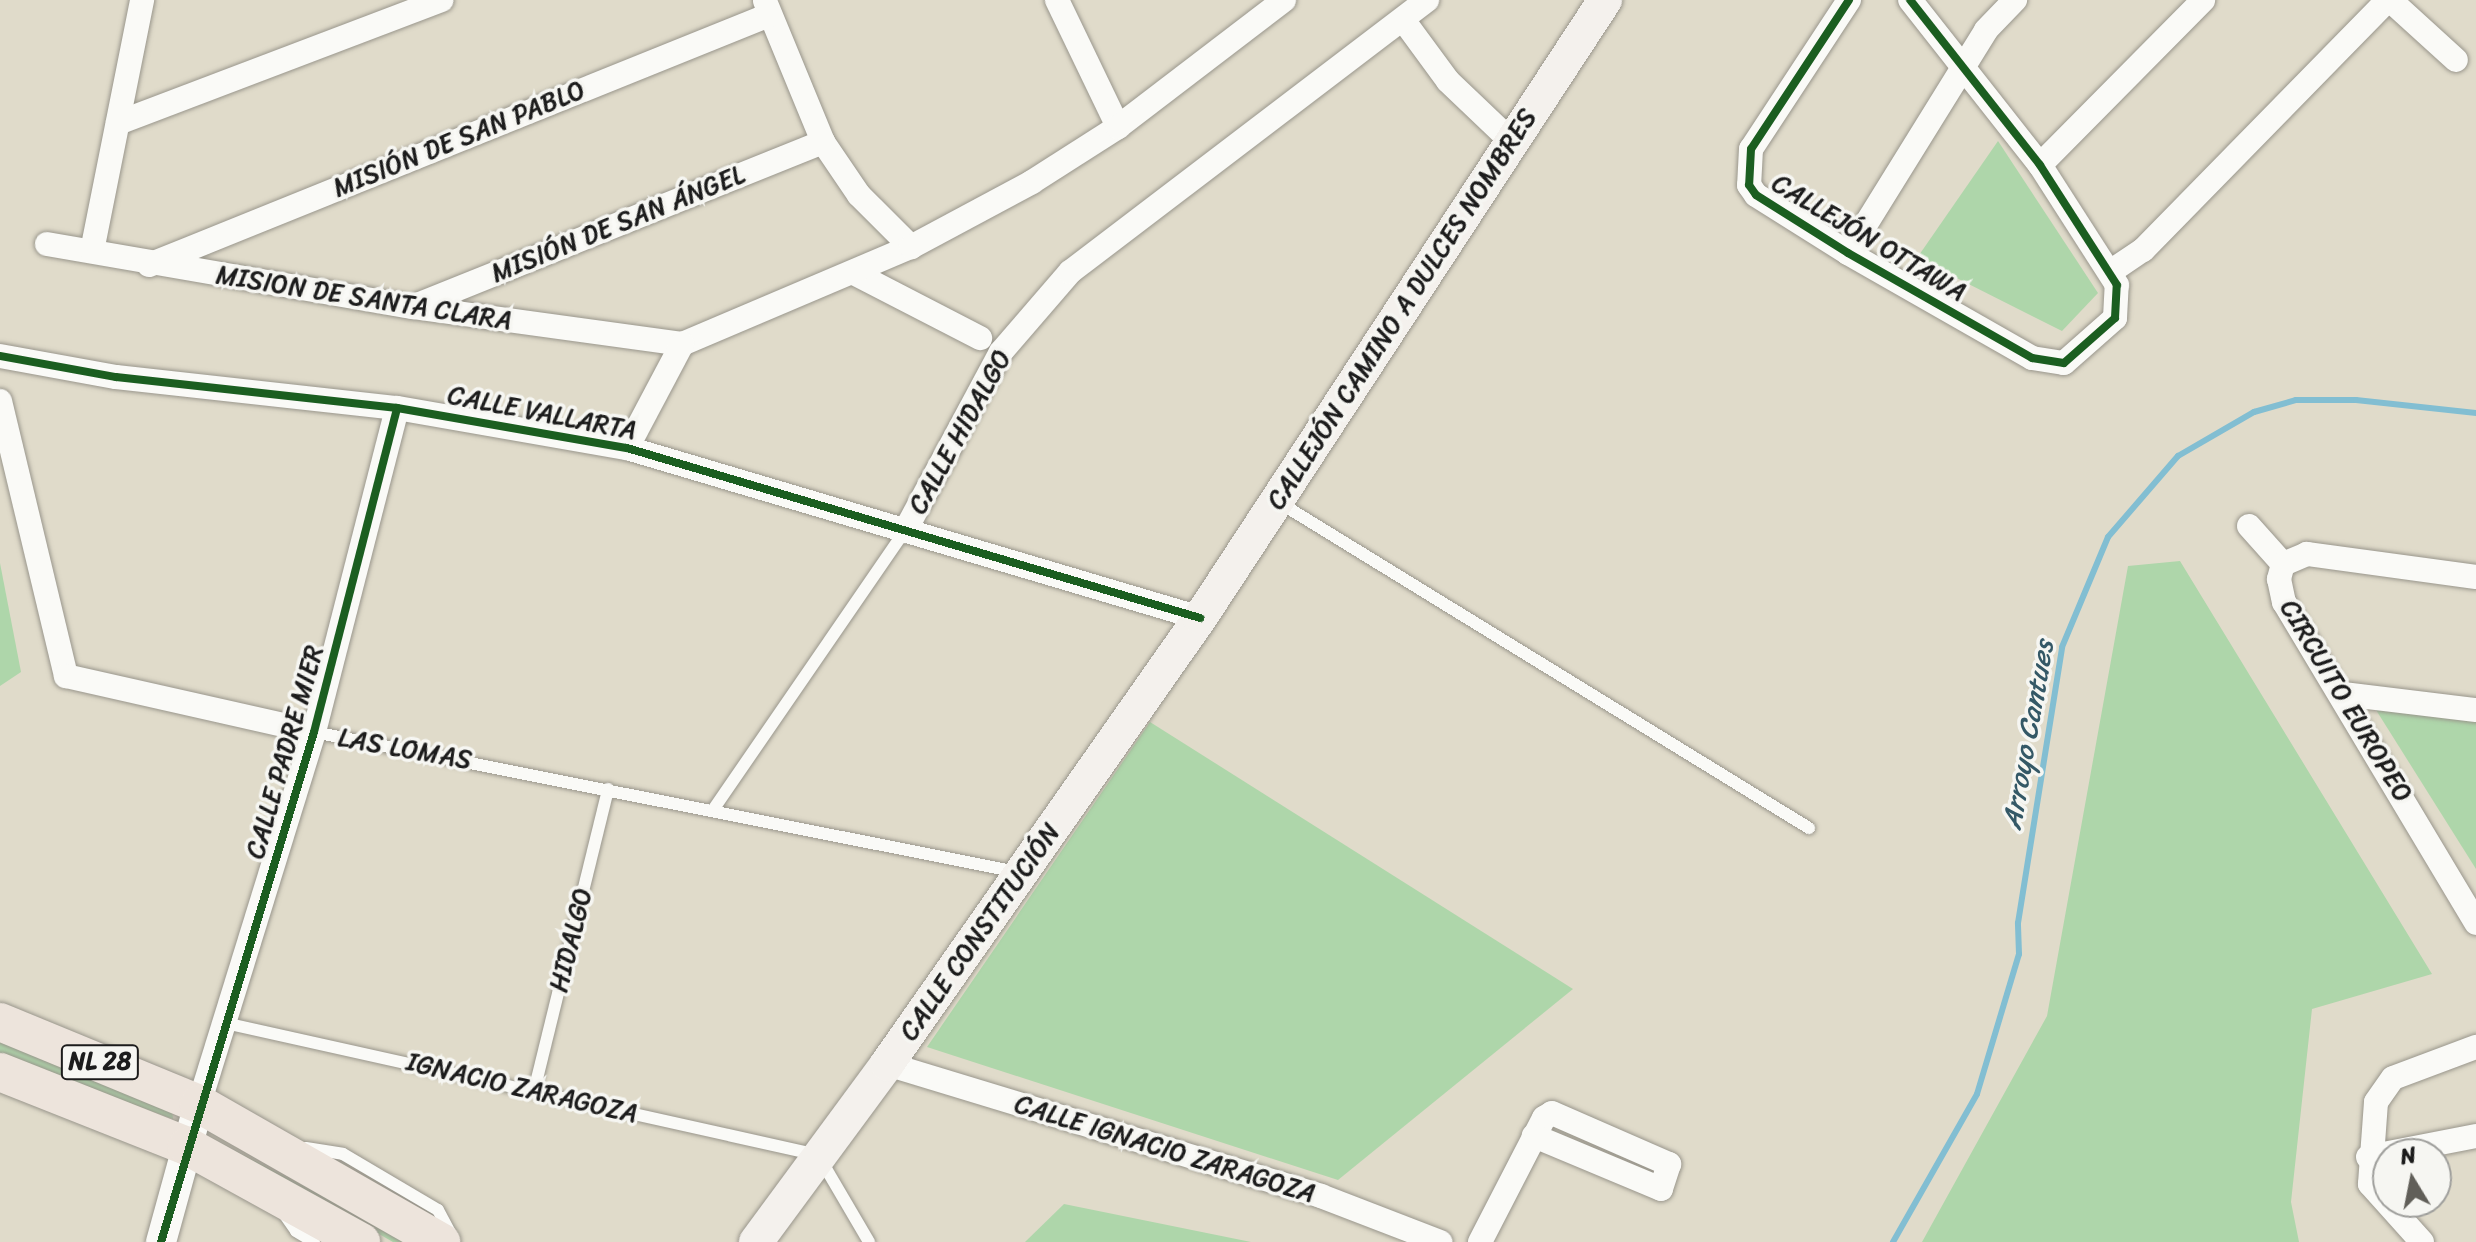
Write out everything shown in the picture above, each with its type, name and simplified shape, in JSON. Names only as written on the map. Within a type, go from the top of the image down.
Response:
[{"type":"main road","name":"CALLEJÓN CAMINO A DULCES NOMBRES","points":[[1200,618],[1605,0]]},
{"type":"main road","name":"CALLE CONSTITUCIÓN","points":[[756,1242],[887,1064],[1200,618]]},
{"type":"main road","name":"NL 28","points":[[0,1022],[199,1104],[441,1242]]},
{"type":"main road","name":"NL 28","points":[[0,1072],[187,1146],[361,1242]]},
{"type":"street","points":[[92,251],[142,0]]},
{"type":"street","points":[[118,123],[441,0]]},
{"type":"street","points":[[627,448],[682,344],[911,247],[1032,182],[1118,127],[1284,0]]},
{"type":"street","name":"CALLE HIDALGO","points":[[905,531],[1001,352],[1070,272],[1127,224],[1404,21],[1427,0]]},
{"type":"street","name":"CALLEJÓN OTTAWA","points":[[1849,0],[1751,149],[1747,174],[1756,195],[1848,253],[2032,358],[2064,363],[2115,318],[2120,296],[2110,272]]},
{"type":"street","points":[[1910,0],[1967,67],[2040,165],[2110,272],[2143,250],[2389,0],[2456,60]]},
{"type":"street","points":[[1848,253],[1967,67],[1986,30],[2015,0]]},
{"type":"street","points":[[2040,165],[2203,0]]},
{"type":"street","points":[[1059,1],[1118,127]]},
{"type":"street","points":[[767,8],[823,142],[859,195],[911,247]]},
{"type":"street","name":"MISIÓN DE SAN PABLO","points":[[149,265],[767,8]]},
{"type":"street","points":[[1404,21],[1448,81],[1511,141]]},
{"type":"street","name":"MISIÓN DE SAN ÁNGEL","points":[[413,307],[823,142]]},
{"type":"street","name":"MISION DE SANTA CLARA","points":[[47,244],[149,265],[413,307],[682,344]]},
{"type":"street","points":[[854,273],[980,338]]},
{"type":"street","name":"CALLE VALLARTA","points":[[0,356],[116,377],[397,408],[627,448],[1200,618]]},
{"type":"street","name":"LAS LOMAS","points":[[0,401],[66,676],[314,732]]},
{"type":"street","name":"CALLE PADRE MIER","points":[[199,1104],[314,732],[397,408]]},
{"type":"street","points":[[2249,526],[2283,564]]},
{"type":"street","name":"CIRCUITO EUROPEO","points":[[2476,577],[2331,554],[2293,557],[2283,564],[2279,579],[2284,602],[2343,694],[2476,923]]},
{"type":"street","points":[[2343,694],[2476,710]]},
{"type":"street","points":[[2422,1242],[2370,1184],[2368,1157],[2376,1102],[2386,1084],[2476,1047]]},
{"type":"street","name":"CALLE IGNACIO ZARAGOZA","points":[[887,1064],[1321,1196],[1440,1242]]},
{"type":"street","points":[[161,1242],[199,1104]]},
{"type":"street","points":[[1480,1242],[1534,1136],[1544,1118],[1561,1114],[1669,1164],[1661,1189],[1534,1136]]},
{"type":"street","points":[[2368,1157],[2476,1136]]},
{"type":"lane","points":[[1277,501],[1809,828]]},
{"type":"lane","name":"CALLE HIDALGO","points":[[713,810],[905,531]]},
{"type":"lane","name":"LAS LOMAS","points":[[314,732],[1022,873]]},
{"type":"lane","name":"HIDALGO","points":[[534,1091],[608,789]]},
{"type":"lane","name":"IGNACIO ZARAGOZA","points":[[225,1023],[818,1155]]},
{"type":"lane","points":[[248,1133],[343,1154],[438,1210],[456,1242]]},
{"type":"lane","points":[[818,1155],[869,1242]]},
{"type":"lane","points":[[268,1188],[296,1231],[314,1242]]},
{"type":"green space","points":[[1998,141],[2098,293],[2062,331],[1917,258]]},
{"type":"green space","points":[[2180,561],[2432,974],[2312,1009],[2291,1202],[2299,1242],[1922,1242],[2047,1016],[2128,566]]},
{"type":"green space","points":[[0,563],[21,672],[0,686]]},
{"type":"green space","points":[[2371,702],[2476,716],[2476,869]]},
{"type":"green space","points":[[1150,722],[1573,989],[1338,1180],[927,1047]]},
{"type":"green space","points":[[0,1041],[172,1111],[173,1119],[0,1056]]},
{"type":"green space","points":[[224,1145],[326,1198],[419,1242],[393,1242]]},
{"type":"green space","points":[[1064,1204],[1251,1242],[1025,1242]]},
{"type":"waterway","name":"Arroyo Cantues","points":[[1893,1242],[1977,1094],[2019,954],[2018,923],[2062,647],[2108,537],[2178,456],[2254,412],[2296,400],[2356,400],[2476,413]]},
{"type":"cycle path","points":[[1849,0],[1751,149],[1749,185],[1756,195],[1848,253],[2032,358],[2064,363],[2115,318],[2117,285],[2040,165],[1910,0]]},
{"type":"cycle path","points":[[0,356],[116,377],[397,408],[627,448],[1200,618]]},
{"type":"cycle path","points":[[161,1242],[314,732],[397,408]]}]
